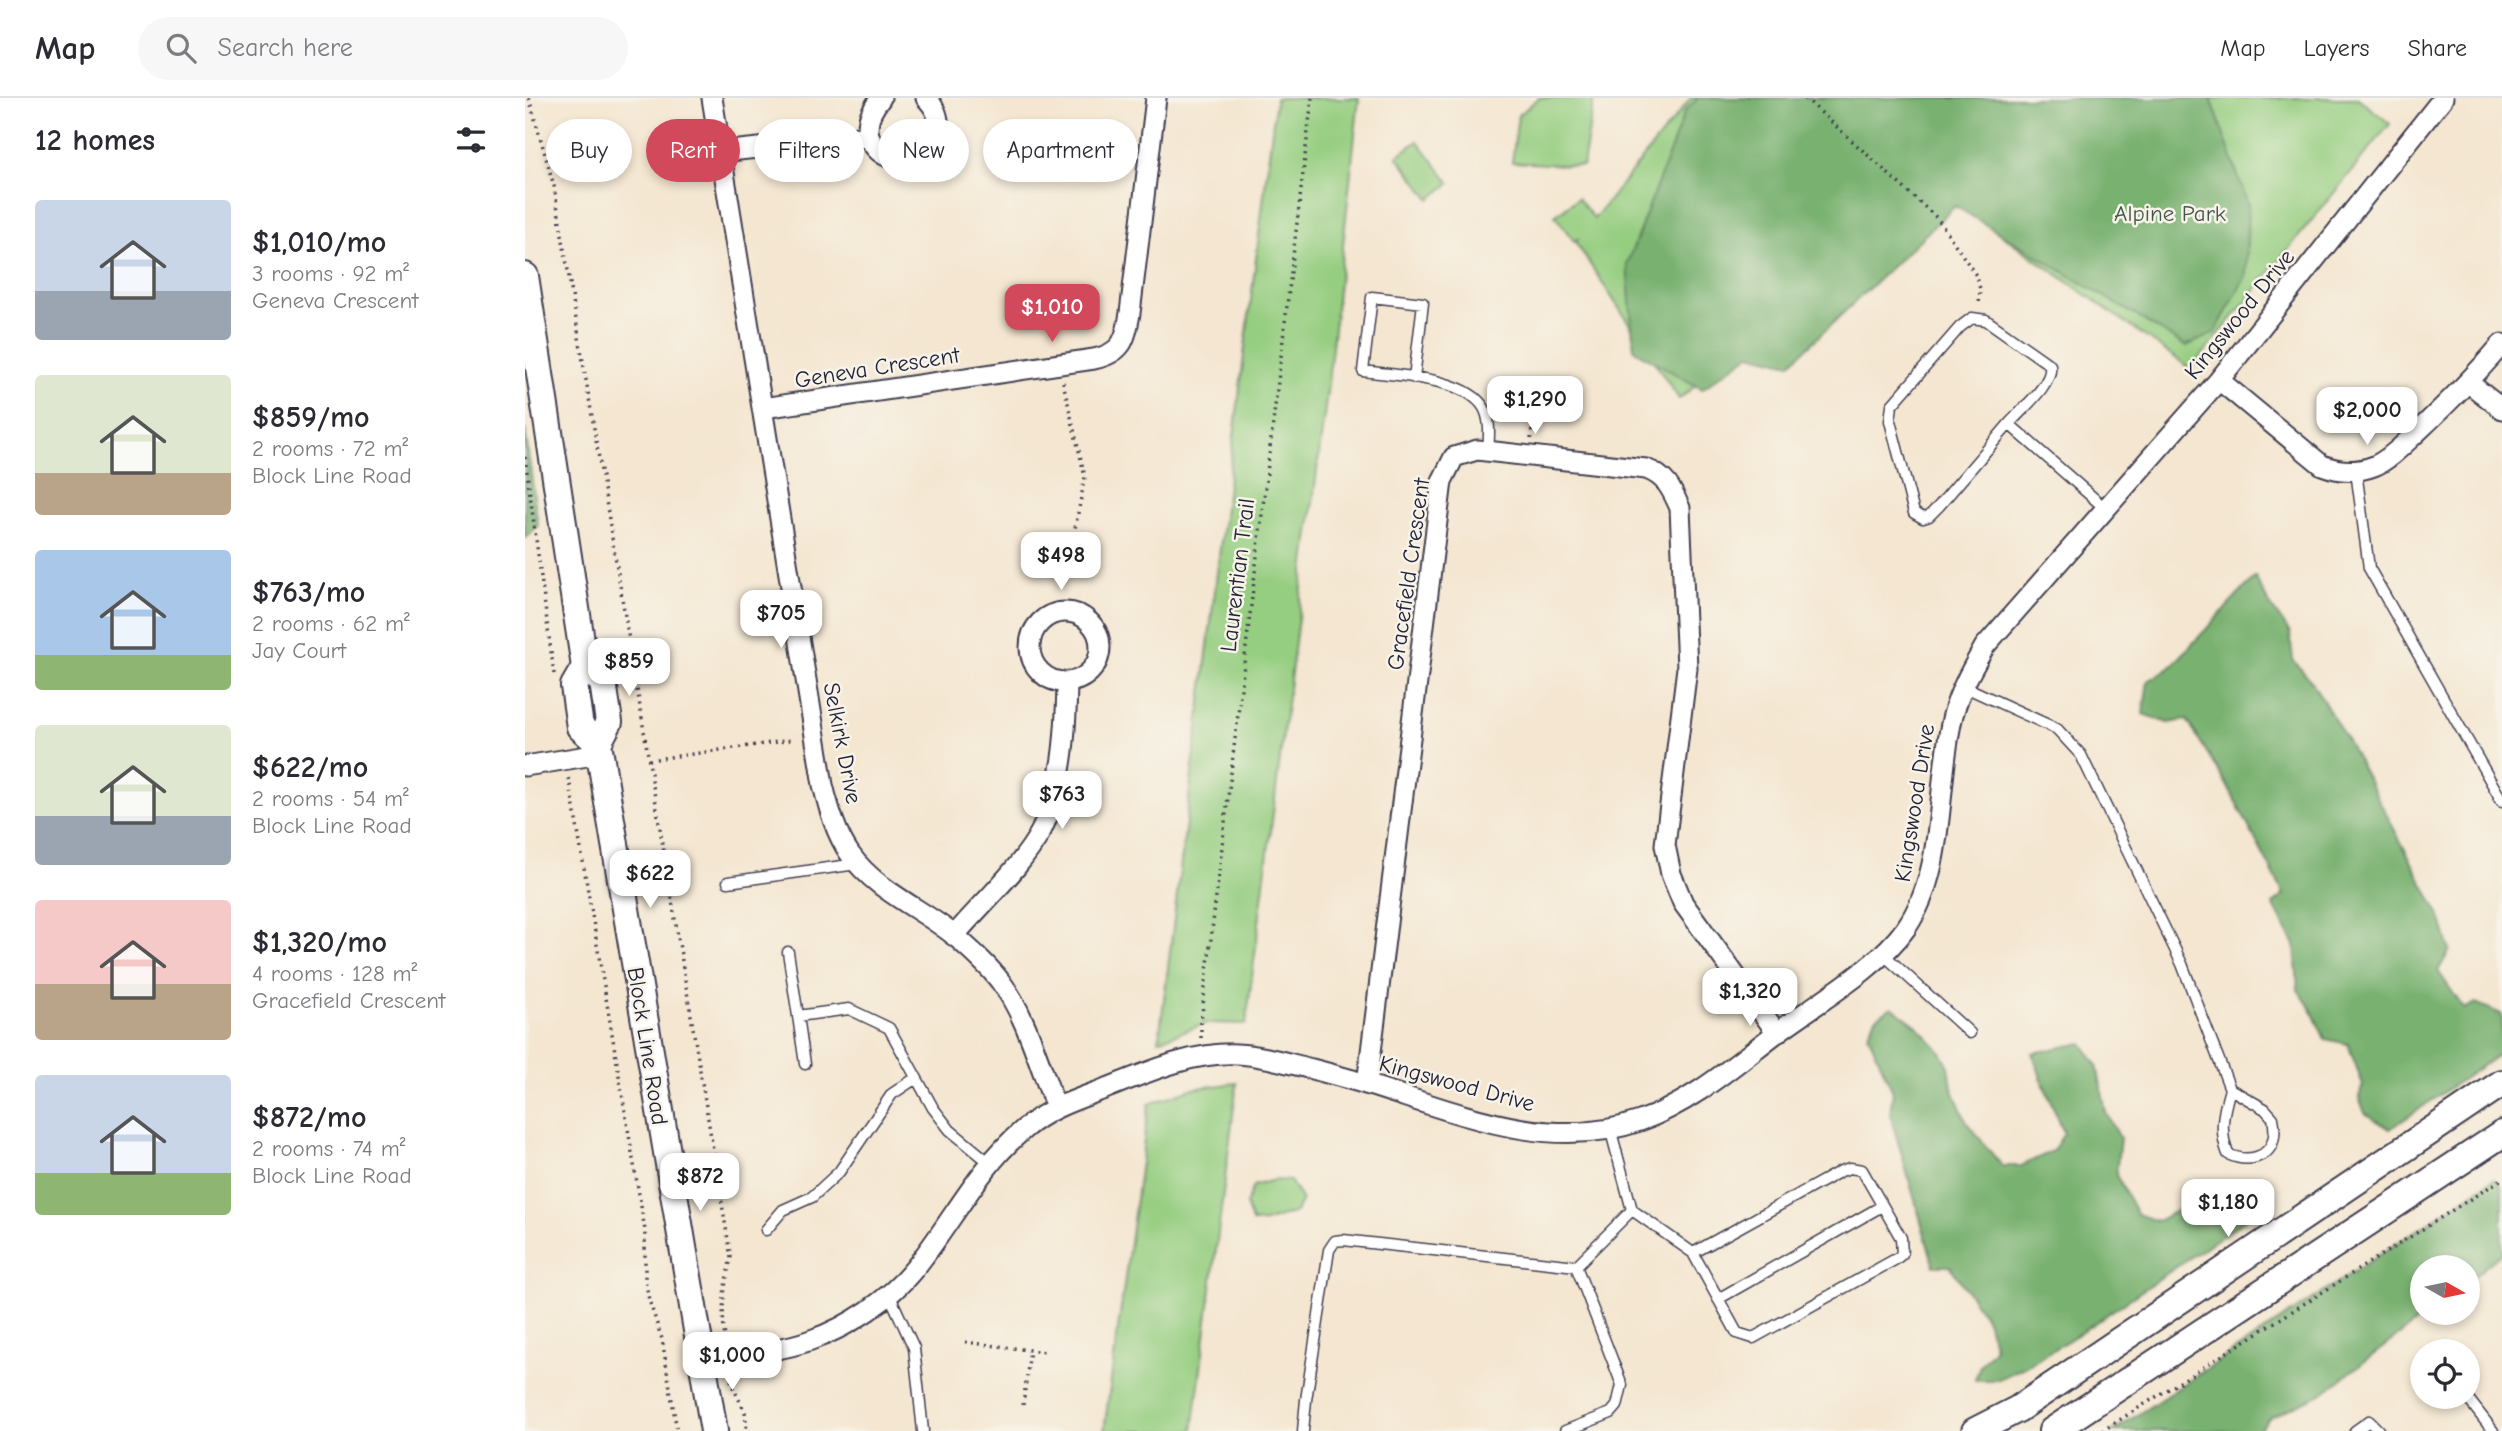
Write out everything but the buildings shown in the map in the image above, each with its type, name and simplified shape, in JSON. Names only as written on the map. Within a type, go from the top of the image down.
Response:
[{"type":"street","name":"Selkirk Drive","points":[[712,98],[716,119]]},
{"type":"street","points":[[881,98],[872,109],[868,121],[870,136],[875,148],[893,160],[902,162],[919,159],[930,150],[937,138],[940,122],[936,109],[926,98]]},
{"type":"street","name":"Geneva Crescent","points":[[763,408],[1109,356],[1119,348],[1127,330],[1156,98]]},
{"type":"street","name":"Kingswood Drive","points":[[703,1359],[786,1347],[812,1340],[846,1324],[889,1294],[914,1270],[973,1184],[1025,1128],[1056,1107],[1156,1069],[1202,1056],[1241,1054],[1278,1060],[1500,1125],[1534,1131],[1573,1132],[1610,1128],[1641,1120],[1696,1093],[1883,954],[1906,928],[1924,897],[1932,863],[1952,717],[1962,685],[1986,646],[2219,380],[2444,98]]},
{"type":"street","points":[[740,150],[870,136]]},
{"type":"street","name":"Selkirk Drive","points":[[726,182],[823,785],[832,818],[858,864],[900,899],[954,936],[1000,981],[1021,1018],[1056,1107]]},
{"type":"street","name":"Block Line Road","points":[[525,276],[585,667],[603,682],[609,723],[599,748],[714,1431]]},
{"type":"street","points":[[2219,380],[2322,465],[2337,471],[2356,471],[2377,465],[2404,444],[2469,383],[2502,344]]},
{"type":"street","points":[[2469,383],[2502,409]]},
{"type":"street","name":"Gracefield Crescent","points":[[1367,1084],[1441,481],[1454,457],[1477,450],[1646,469],[1657,473],[1670,486],[1680,508],[1687,668],[1665,845],[1671,874],[1683,903],[1777,1033]]},
{"type":"street","points":[[954,936],[1023,858],[1040,833],[1051,806],[1059,774],[1066,728],[1067,683]]},
{"type":"street","points":[[525,766],[599,748]]},
{"type":"street","points":[[1975,1431],[2018,1409],[2502,1083]]},
{"type":"street","points":[[2052,1431],[2502,1134]]},
{"type":"lane","points":[[1414,378],[1423,303],[1372,297],[1363,371],[1455,385],[1471,393],[1484,408],[1489,425],[1487,451]]},
{"type":"lane","points":[[1966,320],[1986,320],[2050,365],[2052,372],[2046,383],[2009,424],[1940,506],[1923,518],[1915,513],[1890,421],[1892,405],[1966,320]]},
{"type":"lane","points":[[2009,424],[2106,509]]},
{"type":"lane","points":[[2356,471],[2369,568],[2502,801]]},
{"type":"lane","points":[[1962,685],[2057,729],[2081,755],[2182,964],[2230,1089],[2222,1116],[2222,1139],[2228,1154],[2238,1159],[2256,1158],[2269,1149],[2274,1136],[2273,1118],[2265,1109],[2230,1089]]},
{"type":"lane","points":[[728,882],[858,864]]},
{"type":"lane","points":[[788,952],[805,1064]]},
{"type":"lane","points":[[1883,954],[1970,1033]]},
{"type":"lane","points":[[798,1016],[849,1009],[890,1028],[916,1079],[950,1130],[990,1163]]},
{"type":"lane","points":[[766,1230],[783,1210],[812,1197],[839,1172],[893,1094],[916,1079]]},
{"type":"lane","points":[[1610,1128],[1632,1210],[1693,1253],[1737,1333],[1753,1338],[1885,1265],[1902,1254],[1902,1248],[1901,1238],[1862,1170],[1850,1168],[1693,1253]]},
{"type":"lane","points":[[1718,1299],[1882,1206]]},
{"type":"lane","points":[[1576,1266],[1632,1210]]},
{"type":"lane","points":[[1303,1431],[1329,1250],[1335,1241],[1576,1266]]},
{"type":"lane","points":[[1565,1431],[1611,1413],[1617,1406],[1622,1385],[1576,1266]]},
{"type":"lane","points":[[889,1294],[914,1348],[923,1431]]},
{"type":"lane","points":[[2476,1409],[2493,1431]]},
{"type":"lane","points":[[2354,1431],[2369,1421],[2379,1431]]},
{"type":"path","points":[[529,98],[552,175],[731,1258],[723,1286],[723,1325]]},
{"type":"path","name":"Laurentian Trail","points":[[1202,1056],[1201,1022],[1312,98]]},
{"type":"path","points":[[1805,98],[1938,219],[1977,277],[1980,289],[1978,319]]},
{"type":"path","points":[[1058,363],[1085,477],[1063,585]]},
{"type":"path","points":[[1529,455],[1535,398]]},
{"type":"path","points":[[525,457],[555,677]]},
{"type":"path","points":[[613,658],[632,655]]},
{"type":"path","points":[[649,760],[792,740]]},
{"type":"path","points":[[569,781],[645,1230],[645,1278],[662,1339],[677,1431]]},
{"type":"path","points":[[2102,1431],[2502,1179]]},
{"type":"path","points":[[965,1342],[1045,1352]]},
{"type":"path","points":[[1023,1405],[1030,1350]]},
{"type":"path","points":[[732,1385],[745,1412],[747,1431]]},
{"type":"green space","points":[[1276,98],[1359,98],[1327,392],[1246,1024],[1207,1023],[1159,1040]]},
{"type":"green space","points":[[1539,98],[1594,98],[1583,166],[1512,162],[1518,115]]},
{"type":"green space","name":"Alpine Park","points":[[1691,98],[2358,98],[2390,124],[2191,369],[1938,190],[1679,399],[1576,243],[1579,238],[1574,241],[1555,216],[1578,198],[1594,219]]},
{"type":"green space","name":"Alpine Park","points":[[1698,98],[2211,98],[2248,205],[2246,275],[2215,333],[2186,346],[1955,206],[1790,364],[1750,354],[1702,389],[1634,350],[1627,264],[1685,111]]},
{"type":"green space","points":[[1418,141],[1450,183],[1430,199],[1397,156]]},
{"type":"green space","points":[[525,429],[538,526],[525,538]]},
{"type":"green space","points":[[2255,577],[2290,633],[2293,660],[2312,682],[2349,744],[2439,914],[2450,950],[2438,971],[2464,1009],[2476,1003],[2501,1014],[2502,1052],[2390,1129],[2365,1113],[2359,1097],[2363,1085],[2348,1044],[2325,1039],[2310,1007],[2298,990],[2295,945],[2273,905],[2284,894],[2227,785],[2187,720],[2168,723],[2143,714],[2148,681],[2170,668]]},
{"type":"green space","points":[[1892,1007],[1917,1026],[1938,1048],[1949,1066],[1952,1088],[1967,1123],[2002,1166],[2021,1166],[2053,1151],[2064,1133],[2033,1053],[2082,1043],[2097,1065],[2106,1113],[2120,1138],[2116,1175],[2137,1214],[2157,1221],[2223,1187],[2242,1199],[2245,1220],[2077,1335],[2026,1366],[1997,1380],[1975,1380],[1980,1365],[1995,1348],[1987,1320],[1950,1266],[1934,1266],[1890,1114],[1893,1092],[1868,1034],[1876,1018]]},
{"type":"green space","points":[[1237,1083],[1193,1431],[1104,1431],[1149,1104],[1191,1089]]},
{"type":"green space","points":[[2494,1179],[2502,1187],[2502,1253],[2480,1271],[2480,1255],[2410,1255],[2410,1325],[2412,1325],[2323,1393],[2269,1418],[2258,1431],[2113,1431]]},
{"type":"green space","points":[[1274,1180],[1290,1181],[1302,1200],[1296,1212],[1262,1223],[1252,1222],[1246,1204],[1253,1186]]}]
